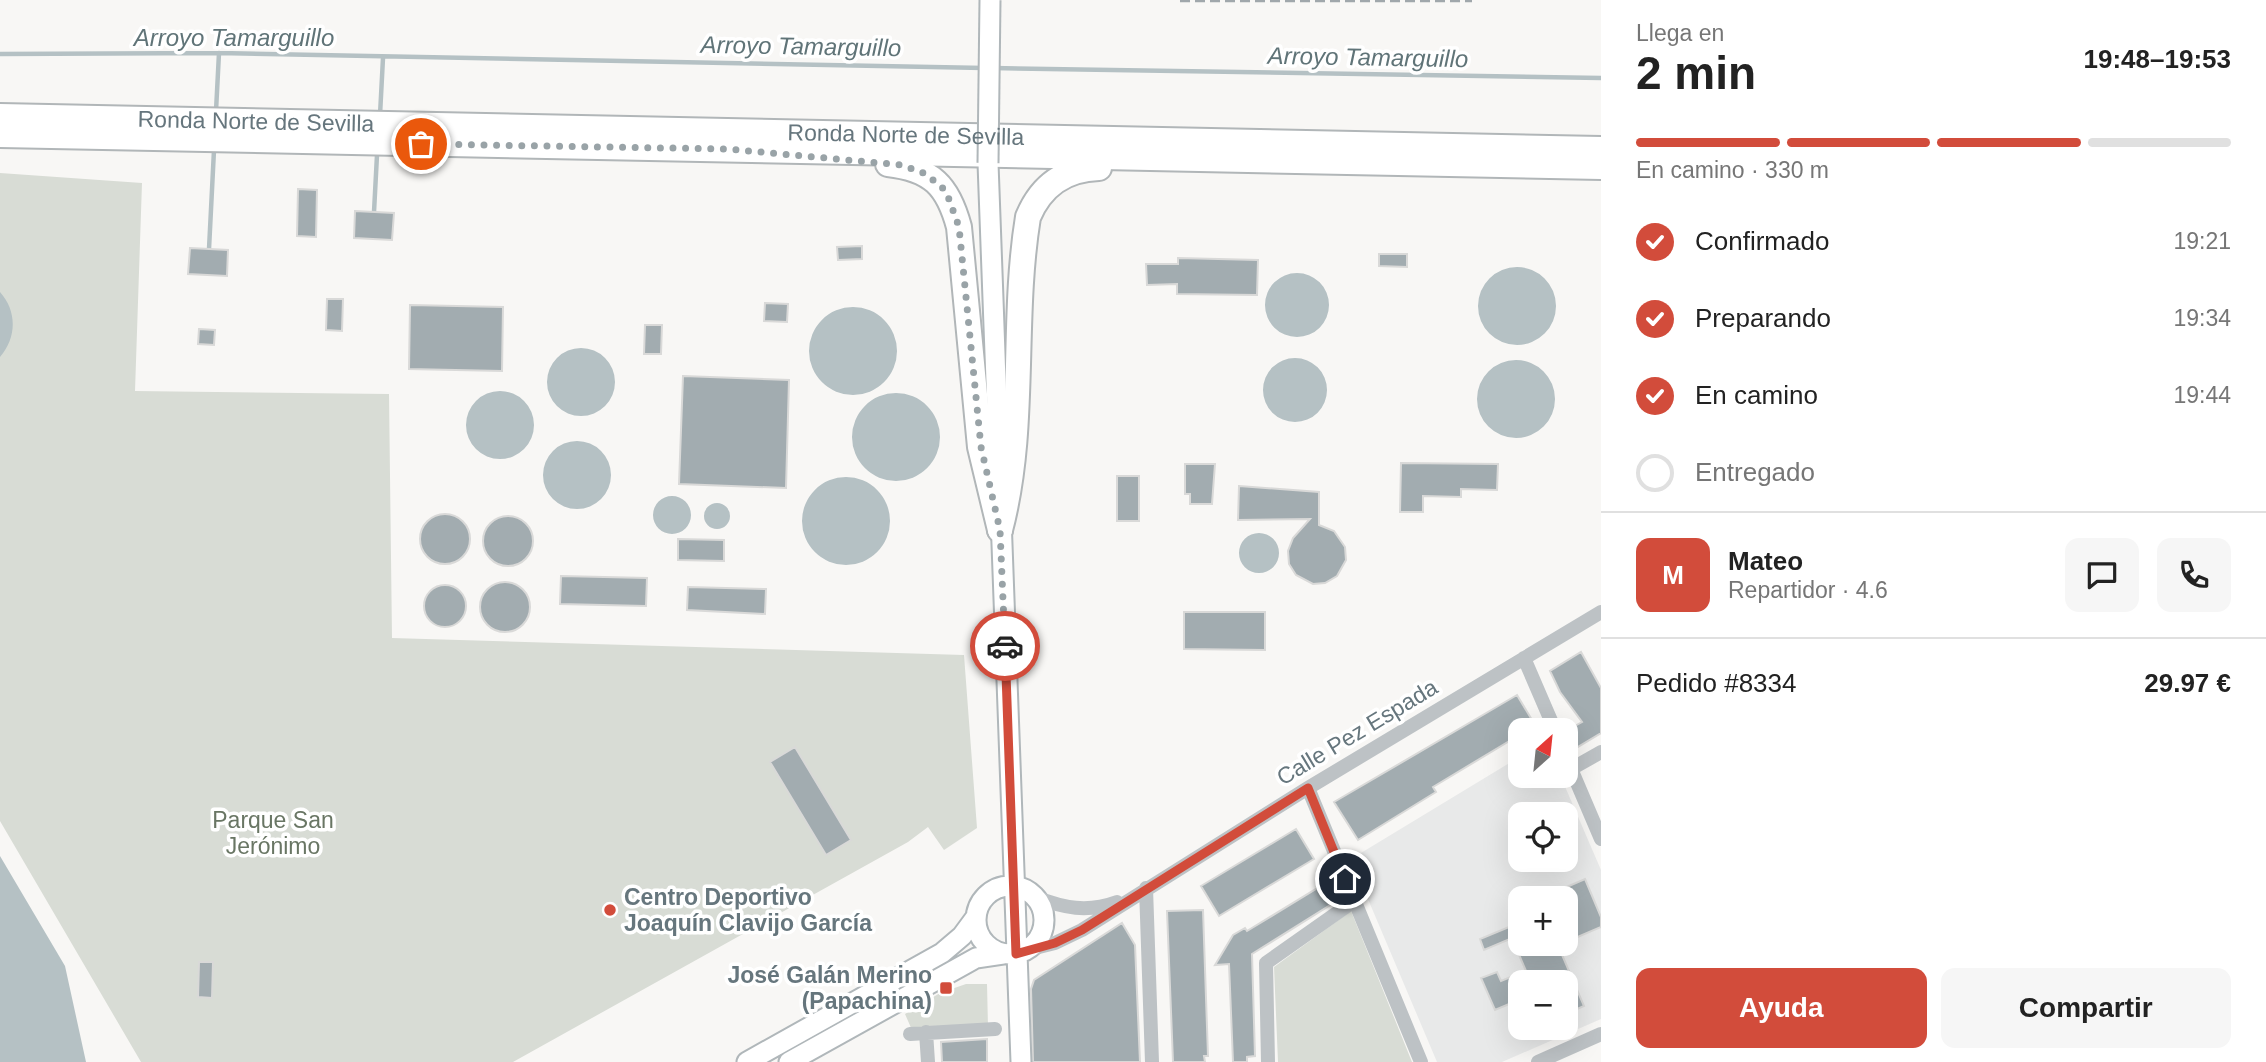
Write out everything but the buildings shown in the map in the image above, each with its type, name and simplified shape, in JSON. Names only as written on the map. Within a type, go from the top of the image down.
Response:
[{"type":"highway","name":"Ronda Norte de Sevilla","points":[[0,116],[1601,149]]},
{"type":"highway","name":"Ronda Norte de Sevilla","points":[[0,135],[1601,167]]},
{"type":"highway","points":[[727,149],[902,165],[926,174],[946,191],[959,227],[981,447],[1000,530]]},
{"type":"highway","points":[[1000,530],[1010,493],[1016,432],[1025,233],[1035,200],[1057,179],[1081,168],[1282,161]]},
{"type":"main road","points":[[990,0],[988,163],[1021,1062]]},
{"type":"main road","points":[[747,1062],[942,953],[962,936],[976,917],[979,906],[1004,872],[1013,839]]},
{"type":"main road","points":[[789,1062],[976,958],[1015,953],[1040,939],[1045,921],[1035,897],[1015,887],[999,888],[989,893]]},
{"type":"main road","points":[[976,917],[981,938],[990,948],[1015,953]]},
{"type":"street","name":"Calle Pez Espada","points":[[1015,953],[1055,943],[1082,930],[1308,788],[1601,612]]},
{"type":"street","points":[[1524,658],[1550,718]]},
{"type":"street","points":[[1578,760],[1601,752]]},
{"type":"street","points":[[1578,784],[1601,839]]},
{"type":"street","points":[[1308,788],[1421,1062]]},
{"type":"street","name":"Calle Pez Espada","points":[[1035,897],[1058,905],[1095,909],[1142,891]]},
{"type":"street","points":[[1142,891],[1152,1062]]},
{"type":"street","points":[[1268,1062],[1266,963],[1354,901]]},
{"type":"street","points":[[910,1034],[995,1029]]},
{"type":"street","points":[[926,1032],[928,1062]]},
{"type":"street","points":[[1538,1062],[1601,1034]]},
{"type":"shaded area","points":[[1517,267],[1532,270],[1545,278],[1553,291],[1556,306],[1553,321],[1545,334],[1532,342],[1517,345],[1502,342],[1489,334],[1481,321],[1478,306],[1481,291],[1489,278],[1502,270]]},
{"type":"shaded area","points":[[1297,273],[1315,279],[1323,287],[1329,305],[1323,323],[1315,331],[1297,337],[1279,331],[1271,323],[1265,305],[1271,287],[1279,279]]},
{"type":"shaded area","points":[[0,292],[10,307],[13,324],[10,341],[0,357]]},
{"type":"shaded area","points":[[844,307],[862,307],[878,314],[890,326],[897,342],[897,360],[890,376],[878,388],[862,395],[844,395],[828,388],[816,376],[809,360],[809,342],[816,326],[828,314]]},
{"type":"shaded area","points":[[581,348],[594,351],[605,358],[612,369],[615,382],[612,395],[605,406],[594,413],[581,416],[568,413],[557,406],[550,395],[547,382],[550,369],[557,358],[568,351]]},
{"type":"shaded area","points":[[1295,358],[1313,364],[1321,372],[1327,390],[1321,408],[1313,416],[1295,422],[1277,416],[1269,408],[1263,390],[1269,372],[1277,364]]},
{"type":"shaded area","points":[[1516,360],[1531,363],[1544,371],[1552,384],[1555,399],[1552,414],[1544,427],[1531,435],[1516,438],[1501,435],[1488,427],[1480,414],[1477,399],[1480,384],[1488,371],[1501,363]]},
{"type":"shaded area","points":[[500,391],[513,394],[524,401],[531,412],[534,425],[531,438],[524,449],[513,456],[500,459],[487,456],[476,449],[469,438],[466,425],[469,412],[476,401],[487,394]]},
{"type":"shaded area","points":[[887,393],[905,393],[921,400],[933,412],[940,428],[940,446],[933,462],[921,474],[905,481],[887,481],[871,474],[859,462],[852,446],[852,428],[859,412],[871,400]]},
{"type":"shaded area","points":[[577,441],[590,444],[601,451],[608,462],[611,475],[608,488],[601,499],[590,506],[577,509],[564,506],[553,499],[546,488],[543,475],[546,462],[553,451],[564,444]]},
{"type":"shaded area","points":[[837,477],[855,477],[871,484],[883,496],[890,512],[890,530],[883,546],[871,558],[855,565],[837,565],[821,558],[809,546],[802,530],[802,512],[809,496],[821,484]]},
{"type":"shaded area","points":[[672,496],[685,502],[691,515],[685,528],[672,534],[659,528],[653,515],[659,502]]},
{"type":"shaded area","points":[[717,503],[726,507],[730,516],[726,525],[717,529],[708,525],[704,516],[708,507]]},
{"type":"shaded area","points":[[1259,533],[1273,539],[1279,553],[1273,567],[1259,573],[1245,567],[1239,553],[1245,539]]},
{"type":"shaded area","points":[[1508,764],[1508,788],[1566,788],[1572,802],[1508,802],[1508,872],[1578,872],[1578,817],[1601,870],[1601,1019],[1578,1029],[1578,970],[1508,970],[1508,1040],[1553,1040],[1502,1062],[1437,1062],[1351,859]]},
{"type":"shaded area","points":[[0,856],[65,966],[86,1062],[0,1062]]},
{"type":"green space","name":"Parque San Jerónimo","points":[[0,173],[142,183],[135,391],[389,394],[392,638],[964,655],[977,828],[944,850],[928,827],[908,842],[513,1062],[141,1062],[0,821]]},
{"type":"green space","points":[[1351,911],[1412,1062],[1278,1062],[1274,967]]},
{"type":"green space","points":[[966,984],[987,984],[988,1027],[912,1030],[905,1014],[940,993]]},
{"type":"waterway","name":"Arroyo Tamarguillo","points":[[0,54],[219,53],[984,68]]},
{"type":"waterway","points":[[216,111],[219,53]]},
{"type":"waterway","points":[[380,115],[383,58]]},
{"type":"waterway","name":"Arroyo Tamarguillo","points":[[993,68],[1601,78]]},
{"type":"waterway","points":[[209,249],[214,150]]},
{"type":"waterway","points":[[374,212],[377,155]]},
{"type":"railway","points":[[1180,0],[1472,0]]},
{"type":"way so far","points":[[421,144],[727,149],[902,165],[936,181],[953,203],[959,227],[981,447],[1000,530],[1005,646]]},
{"type":"place","name":"Centro Deportivo Joaquín Clavijo García","points":[[610,910]]},
{"type":"place","name":"José Galán Merino (Papachina)","points":[[946,988]]},
{"type":"route","points":[[1005,646],[1016,954],[1055,943],[1082,930],[1308,788],[1345,879]]}]
